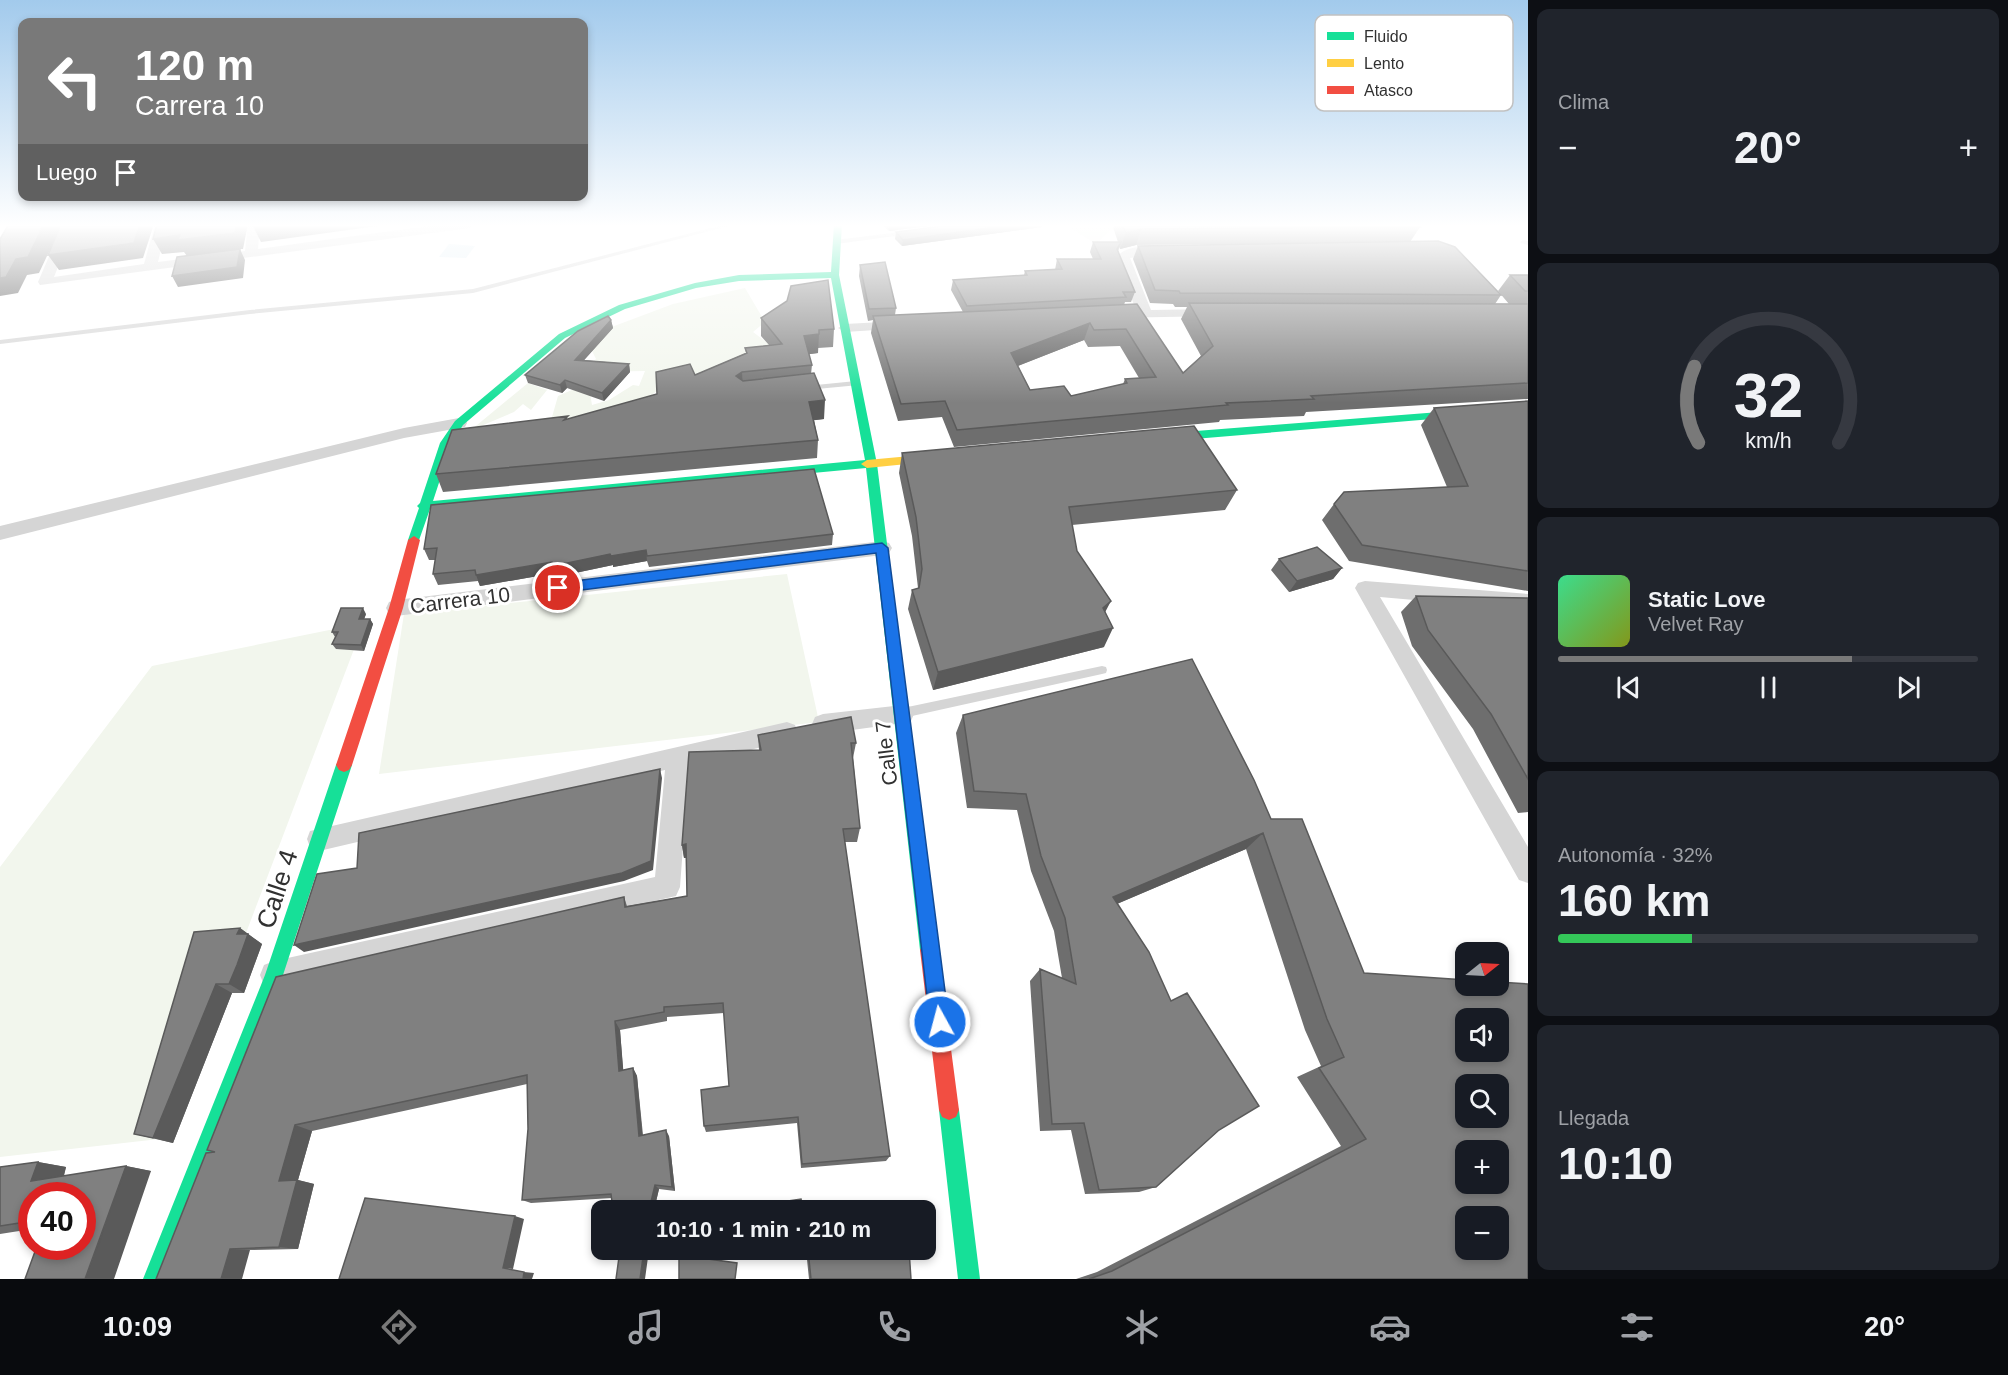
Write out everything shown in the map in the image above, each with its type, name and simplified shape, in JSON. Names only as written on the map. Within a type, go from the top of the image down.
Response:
[{"type":"street","name":"Calle 4","points":[[154,1279],[274,975],[396,608],[423,506],[446,443],[459,423],[562,336],[622,307],[707,284]]},
{"type":"street","name":"Calle 7","points":[[837,284],[871,464],[903,714],[969,1279]]},
{"type":"street","points":[[1133,284],[1145,314]]},
{"type":"street","points":[[1099,315],[1232,312]]},
{"type":"street","points":[[844,323],[915,324]]},
{"type":"street","points":[[1145,439],[1528,408]]},
{"type":"street","points":[[0,533],[404,433],[459,423]]},
{"type":"street","points":[[423,506],[954,456]]},
{"type":"street","name":"Carrera 10","points":[[396,608],[882,548]]},
{"type":"street","points":[[1528,602],[1365,588],[1528,871]]},
{"type":"street","points":[[319,838],[815,725],[903,714]]},
{"type":"street","points":[[274,975],[667,887],[678,756]]},
{"type":"lane","points":[[0,342],[250,312],[473,291],[501,284]]},
{"type":"lane","points":[[799,389],[855,383]]},
{"type":"lane","points":[[903,714],[1102,670]]},
{"type":"shaded area","points":[[745,288],[765,322],[753,332],[782,354],[658,390],[639,405],[592,421],[471,430],[528,383],[547,390],[531,410],[523,404],[514,412],[474,429],[552,417],[558,396],[579,387],[590,393],[592,405],[609,400],[633,385],[639,386],[645,371],[582,372],[596,359],[585,337],[673,304]]},
{"type":"shaded area","points":[[787,574],[819,722],[379,774],[404,614]]},
{"type":"shaded area","points":[[364,623],[168,1138],[0,1157],[0,867],[152,666]]},
{"type":"building","points":[[828,284],[834,329],[819,330],[819,334],[804,336],[812,365],[742,372],[736,376],[743,381],[814,373],[825,400],[809,402],[818,440],[436,474],[452,430],[568,416],[564,420],[657,394],[656,372],[690,364],[695,375],[747,353],[745,348],[782,344],[761,318],[787,301],[791,286]]},
{"type":"building","points":[[864,284],[890,284],[896,308],[869,309]]},
{"type":"building","points":[[955,284],[1132,284],[1135,292],[1123,292],[1126,297],[967,306]]},
{"type":"building","points":[[1153,284],[1490,284],[1501,295],[1180,293],[1179,291],[1155,290]]},
{"type":"building","points":[[1518,284],[1528,284],[1528,291]]},
{"type":"building","points":[[1189,303],[1528,304],[1528,383],[1311,396],[1314,399],[1226,403],[1228,405],[957,430],[945,401],[901,404],[873,316],[1137,304],[1183,373],[1213,346]],"holes":[[[1090,323],[1094,330],[1126,329],[1156,377],[1125,379],[1127,383],[1071,396],[1064,386],[1030,390],[1011,353]]]},
{"type":"building","points":[[608,316],[611,320],[575,360],[629,364],[602,393],[565,380],[560,385],[525,375],[578,331]]},
{"type":"building","points":[[1528,401],[1528,571],[1362,545],[1334,504],[1344,492],[1468,486],[1434,408]]},
{"type":"building","points":[[1194,426],[1237,490],[1069,507],[1077,551],[1111,601],[1103,608],[1113,628],[938,672],[912,590],[919,588],[922,569],[916,517],[902,453]]},
{"type":"building","points":[[814,469],[833,534],[647,556],[646,550],[611,556],[610,554],[553,566],[552,562],[476,575],[475,570],[433,574],[437,548],[424,549],[431,505]]},
{"type":"building","points":[[1317,547],[1342,568],[1297,581],[1279,559]]},
{"type":"building","points":[[1416,596],[1528,598],[1528,779],[1491,714],[1428,630]]},
{"type":"building","points":[[341,608],[363,608],[359,619],[370,619],[361,645],[332,644],[338,632],[332,632]]},
{"type":"building","points":[[1192,659],[1254,780],[1271,819],[1302,819],[1364,973],[1455,979],[1455,996],[1509,996],[1509,983],[1528,984],[1528,1279],[1089,1279],[1112,1271],[1366,1139],[1319,1068],[1344,1057],[1327,1019],[1263,833],[1113,897],[1149,952],[1171,1001],[1187,993],[1259,1106],[1219,1130],[1156,1187],[1099,1190],[1084,1123],[1052,1124],[1040,969],[1076,984],[1065,918],[1041,856],[1026,794],[974,791],[963,715]]},
{"type":"building","points":[[851,717],[856,743],[851,743],[860,828],[843,829],[890,1156],[802,1164],[798,1117],[704,1126],[701,1090],[729,1086],[723,1003],[664,1007],[664,1012],[615,1021],[619,1071],[633,1068],[639,1136],[666,1130],[672,1187],[655,1185],[651,1200],[612,1200],[611,1194],[522,1200],[528,1129],[527,1075],[295,1125],[279,1181],[297,1180],[279,1247],[230,1249],[221,1279],[156,1279],[206,1153],[215,1152],[207,1150],[276,977],[624,897],[625,907],[687,896],[686,844],[682,845],[689,752],[761,750],[758,735]]},
{"type":"building","points":[[660,769],[651,861],[622,873],[294,945],[317,874],[357,868],[359,833]]},
{"type":"building","points":[[240,928],[237,934],[248,934],[237,965],[229,984],[216,984],[153,1138],[134,1134],[194,932]]},
{"type":"building","points":[[38,1162],[31,1181],[126,1166],[96,1249],[96,1182],[18,1182],[18,1223],[0,1226],[0,1167]]},
{"type":"building","points":[[365,1198],[515,1216],[503,1268],[524,1272],[523,1279],[339,1279]]},
{"type":"building","points":[[32,1260],[92,1260],[85,1279],[25,1279]]},
{"type":"building","points":[[619,1260],[643,1260],[640,1279],[616,1279]]},
{"type":"building","points":[[679,1260],[715,1260],[737,1263],[735,1279],[679,1279]]},
{"type":"building","points":[[809,1260],[910,1260],[911,1279],[811,1279]]},
{"type":"traffic: fast","points":[[414,540],[446,443],[459,423],[562,336],[622,307],[708,284]]},
{"type":"traffic: fast","points":[[837,284],[871,464],[929,950]]},
{"type":"traffic: fast","points":[[1158,438],[1528,408]]},
{"type":"traffic: fast","points":[[423,506],[867,464]]},
{"type":"traffic: fast","points":[[154,1279],[274,975],[344,765]]},
{"type":"traffic: fast","points":[[949,1110],[969,1279]]},
{"type":"traffic: slow","points":[[867,464],[943,457]]},
{"type":"traffic: jam","points":[[344,765],[396,608],[414,540]]},
{"type":"traffic: jam","points":[[929,950],[949,1110]]},
{"type":"route","points":[[558,588],[882,548],[940,1022]]}]
